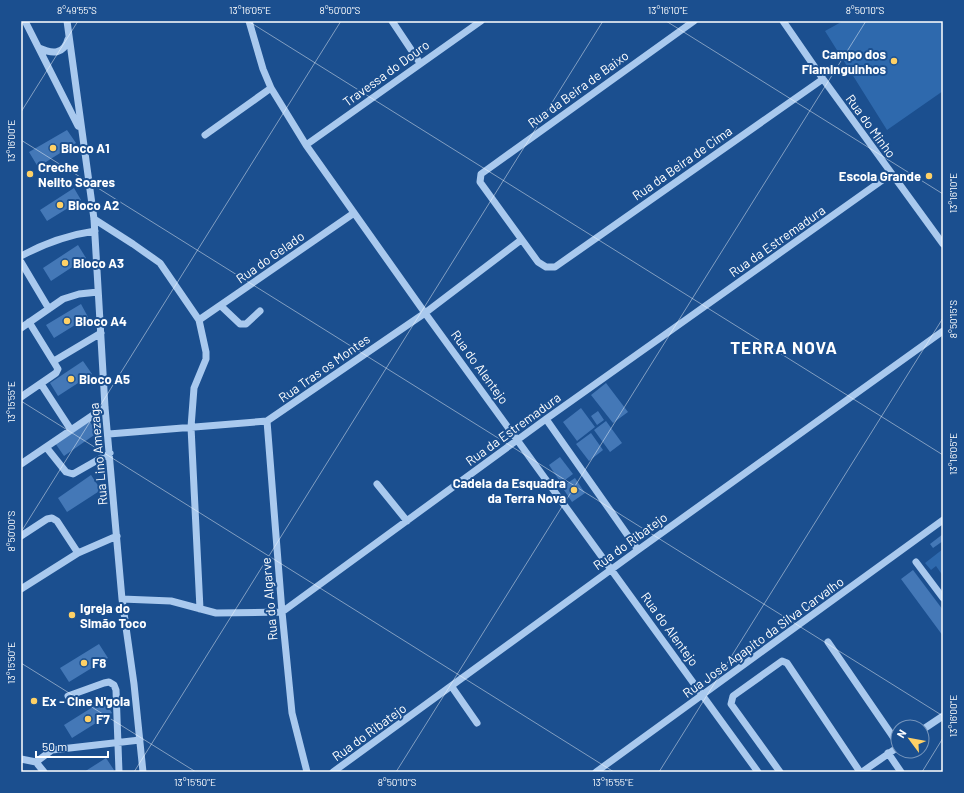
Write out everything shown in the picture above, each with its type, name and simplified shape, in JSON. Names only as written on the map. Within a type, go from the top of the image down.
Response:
[{"type":"street","name":"Rua Lino Amezaga","points":[[25,21],[81,133]]},
{"type":"street","name":"Rua Lino Amezaga","points":[[67,21],[81,133],[94,219],[105,407],[122,599],[143,772]]},
{"type":"street","name":"Rua do Alentejo","points":[[249,21],[258,55],[270,88],[306,145],[425,313],[519,440],[758,772]]},
{"type":"street","points":[[392,21],[420,63]]},
{"type":"street","name":"Travessa do Douro","points":[[306,145],[481,21]]},
{"type":"street","name":"Rua da Beira de Baixo","points":[[521,240],[479,178],[485,170],[694,21]]},
{"type":"street","name":"Rua do Minho","points":[[783,21],[891,174],[943,244]]},
{"type":"street","points":[[39,48],[48,52],[56,53],[63,50],[69,36]]},
{"type":"street","name":"Rua da Beira de Cima","points":[[521,240],[538,262],[546,267],[555,267],[823,79]]},
{"type":"street","points":[[205,135],[270,88]]},
{"type":"street","name":"Rua da Estremadura","points":[[282,612],[546,420],[891,174]]},
{"type":"street","name":"Rua do Gelado","points":[[199,320],[354,213]]},
{"type":"street","points":[[94,219],[134,244],[160,264],[167,271],[199,320],[206,352],[204,366],[193,394],[191,427],[200,609]]},
{"type":"street","points":[[21,256],[56,239],[71,234],[95,231]]},
{"type":"street","name":"Rua Tras os Montes","points":[[108,434],[267,421],[425,313],[521,240]]},
{"type":"street","points":[[21,262],[49,309]]},
{"type":"street","points":[[21,328],[63,300],[79,294],[98,292]]},
{"type":"street","points":[[221,306],[240,324],[246,324],[260,311]]},
{"type":"street","points":[[21,397],[56,373],[58,369],[54,360],[29,322]]},
{"type":"street","name":"Rua do Ribatejo","points":[[333,772],[344,769],[452,686],[612,569],[943,331]]},
{"type":"street","points":[[54,360],[101,333]]},
{"type":"street","points":[[41,384],[71,430]]},
{"type":"street","points":[[21,464],[105,407]]},
{"type":"street","points":[[546,420],[638,550]]},
{"type":"street","name":"Rua do Algarve","points":[[267,421],[282,612],[294,726],[307,772]]},
{"type":"street","points":[[46,447],[66,472],[73,474],[110,453]]},
{"type":"street","points":[[377,484],[407,521]]},
{"type":"street","points":[[21,536],[47,519],[52,518],[57,521],[78,552]]},
{"type":"street","name":"Rua José Agapito da Silva Carvalho","points":[[596,772],[943,520]]},
{"type":"street","points":[[21,589],[78,552],[117,536]]},
{"type":"street","points":[[916,562],[943,598]]},
{"type":"street","points":[[122,599],[171,601],[216,613],[282,612]]},
{"type":"street","points":[[828,642],[890,733]]},
{"type":"street","points":[[780,772],[731,704],[731,700],[733,696],[782,661],[787,663],[861,772],[888,753],[901,772]]},
{"type":"street","points":[[68,696],[104,683],[109,682],[114,685],[116,690],[119,772]]},
{"type":"street","points":[[452,686],[478,723]]},
{"type":"street","points":[[930,725],[943,716]]},
{"type":"street","points":[[36,762],[52,750],[140,740]]},
{"type":"street","points":[[21,759],[36,762],[44,772]]},
{"type":"shaded area","name":"Campo dos Flaminguinhos","points":[[843,21],[943,21],[943,91],[887,130],[825,31]]},
{"type":"shaded area","points":[[943,549],[943,576],[936,566],[931,570],[925,563]]},
{"type":"building","name":"Bloco A1","points":[[67,130],[76,143],[38,167],[29,152]]},
{"type":"building","name":"Bloco A2","points":[[74,188],[81,200],[47,221],[40,210]]},
{"type":"building","name":"Bloco A3","points":[[78,245],[86,258],[51,281],[43,268]]},
{"type":"building","name":"Bloco A4","points":[[81,304],[88,317],[54,338],[46,325]]},
{"type":"building","name":"Bloco A5","points":[[83,361],[92,374],[58,396],[50,383]]},
{"type":"building","points":[[606,383],[628,412],[613,423],[591,395]]},
{"type":"building","points":[[581,408],[595,427],[577,441],[563,422]]},
{"type":"building","points":[[598,411],[604,420],[597,425],[591,416]]},
{"type":"building","points":[[89,420],[97,433],[64,456],[55,443]]},
{"type":"building","points":[[606,421],[622,443],[610,452],[594,430]]},
{"type":"building","points":[[591,433],[603,450],[589,461],[576,444]]},
{"type":"building","points":[[560,457],[573,474],[561,483],[549,465]]},
{"type":"building","points":[[91,475],[101,490],[67,512],[58,498]]},
{"type":"building","name":"Cadeia da Esquadra da Terra Nova","points":[[575,478],[585,493],[572,502],[562,487]]},
{"type":"building","points":[[943,534],[943,541],[933,548],[930,544]]},
{"type":"building","points":[[913,570],[943,610],[943,636],[901,579]]},
{"type":"building","name":"F8","points":[[99,644],[108,658],[69,682],[60,668]]},
{"type":"building","name":"F7","points":[[104,700],[112,713],[72,738],[64,725]]},
{"type":"building","points":[[106,758],[114,770],[112,772],[84,772]]},
{"type":"place","name":"Campo dos Flaminguinhos","points":[[894,61]]},
{"type":"place","name":"Bloco A1","points":[[53,148]]},
{"type":"place","name":"Creche Nelito Soares","points":[[30,174]]},
{"type":"place","name":"Escola Grande","points":[[929,176]]},
{"type":"place","name":"Bloco A2","points":[[60,205]]},
{"type":"place","name":"Bloco A3","points":[[65,263]]},
{"type":"place","name":"Bloco A4","points":[[67,321]]},
{"type":"place","name":"Bloco A5","points":[[71,379]]},
{"type":"place","name":"Cadeia da Esquadra da Terra Nova","points":[[574,490]]},
{"type":"place","name":"Igreja do Simão Toco","points":[[72,615]]},
{"type":"place","name":"F8","points":[[84,663]]},
{"type":"place","name":"Ex - Cine N'gola","points":[[34,701]]},
{"type":"place","name":"F7","points":[[88,719]]},
{"type":"district","name":"TERRA NOVA","points":[[784,348]]}]
